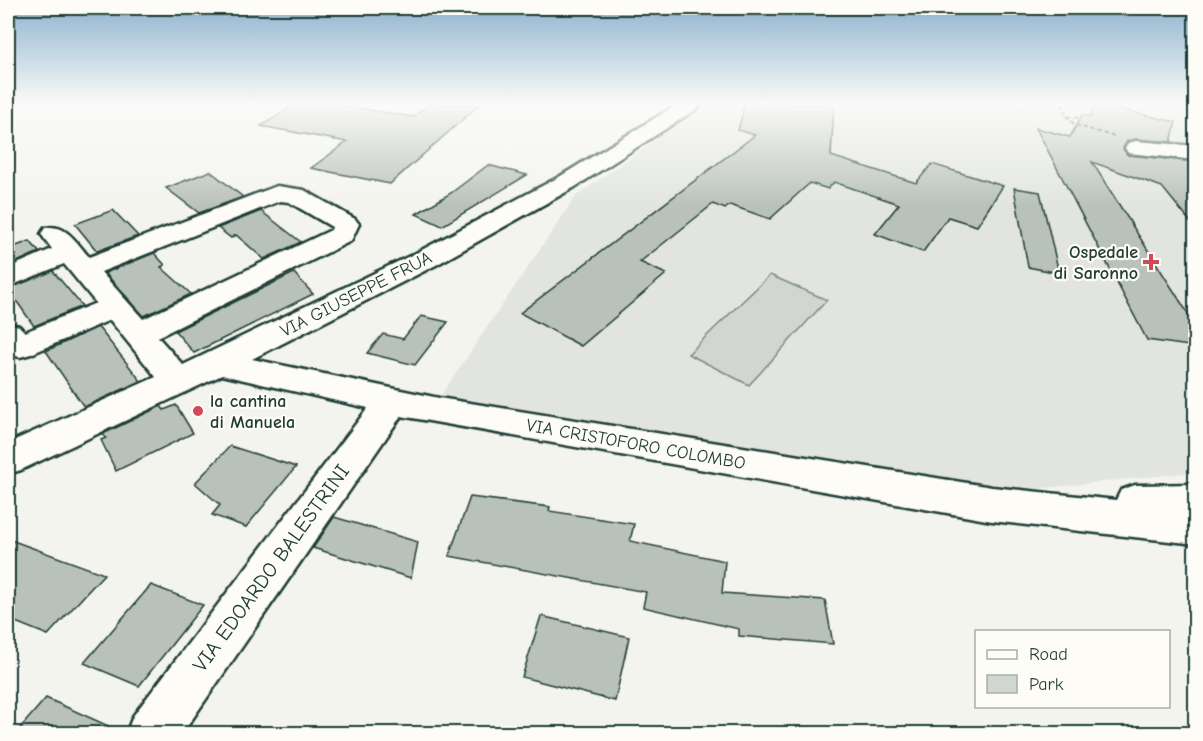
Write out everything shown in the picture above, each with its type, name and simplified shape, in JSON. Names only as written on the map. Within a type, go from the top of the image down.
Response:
[{"type":"street","name":"VIA GIUSEPPE FRUA","points":[[8,459],[220,362],[426,259],[567,182],[636,139]]},
{"type":"street","points":[[1136,148],[1191,160]]},
{"type":"street","points":[[8,278],[69,252],[277,193],[295,195],[346,224],[342,236],[138,334]]},
{"type":"street","points":[[69,252],[178,381]]},
{"type":"street","points":[[8,333],[20,346],[115,307]]},
{"type":"street","points":[[281,376],[273,367],[273,360],[290,326]]},
{"type":"street","name":"VIA CRISTOFORO COLOMBO","points":[[220,362],[242,369],[392,402],[992,504],[1196,526]]},
{"type":"street","name":"VIA EDOARDO BALESTRINI","points":[[151,734],[392,402]]},
{"type":"street","name":"VIA CRISTOFORO COLOMBO","points":[[992,504],[1196,501]]},
{"type":"path","points":[[1119,139],[1136,148]]},
{"type":"shaded area","points":[[657,139],[1195,139],[1195,472],[1026,490],[439,398],[576,196]]},
{"type":"green space","points":[[770,275],[827,300],[749,385],[688,354]]},
{"type":"building","points":[[329,139],[441,139],[390,184],[311,168],[347,142]]},
{"type":"building","points":[[750,139],[832,139],[831,156],[916,183],[932,164],[1003,186],[977,226],[948,217],[923,252],[875,234],[899,204],[834,182],[828,189],[810,183],[770,219],[730,205],[725,209],[713,204],[640,262],[666,274],[581,346],[520,313]]},
{"type":"building","points":[[1042,139],[1172,139],[1171,142],[1136,139],[1127,141],[1123,149],[1128,155],[1196,162],[1196,229],[1162,187],[1092,162],[1196,326],[1196,347],[1147,340]]},
{"type":"building","points":[[488,165],[527,175],[442,226],[416,214],[451,193]]},
{"type":"building","points":[[210,171],[243,197],[199,213],[166,188]]},
{"type":"building","points":[[1014,188],[1040,192],[1059,273],[1028,267]]},
{"type":"building","points":[[113,210],[138,236],[97,251],[75,224]]},
{"type":"building","points":[[261,211],[301,242],[264,259],[236,235],[231,238],[218,228]]},
{"type":"building","points":[[30,241],[39,252],[8,266],[8,249]]},
{"type":"building","points":[[154,253],[165,265],[161,267],[191,294],[144,316],[105,273]]},
{"type":"building","points":[[53,271],[82,306],[34,326],[8,289]]},
{"type":"building","points":[[294,273],[313,294],[194,353],[175,331]]},
{"type":"building","points":[[421,316],[448,322],[415,365],[367,353],[383,334],[403,339]]},
{"type":"building","points":[[98,327],[141,381],[84,407],[46,351]]},
{"type":"building","points":[[176,405],[193,433],[116,471],[101,440],[106,438],[103,434],[161,406],[164,410]]},
{"type":"building","points":[[230,446],[296,467],[246,527],[212,515],[220,505],[195,483]]},
{"type":"building","points":[[470,497],[550,507],[549,511],[634,524],[630,541],[725,561],[722,593],[825,600],[833,644],[739,636],[739,629],[643,607],[646,592],[449,556]]},
{"type":"building","points":[[334,517],[418,542],[411,578],[313,548]]},
{"type":"building","points":[[8,539],[104,574],[48,635],[8,619]]},
{"type":"building","points":[[151,585],[203,605],[139,686],[84,663]]},
{"type":"building","points":[[541,616],[629,637],[615,701],[522,677]]},
{"type":"building","points":[[46,698],[124,733],[124,734],[15,734]]},
{"type":"place","name":"Ospedale di Saronno","points":[[1151,262]]},
{"type":"place","name":"la cantina di Manuela","points":[[198,411]]}]
